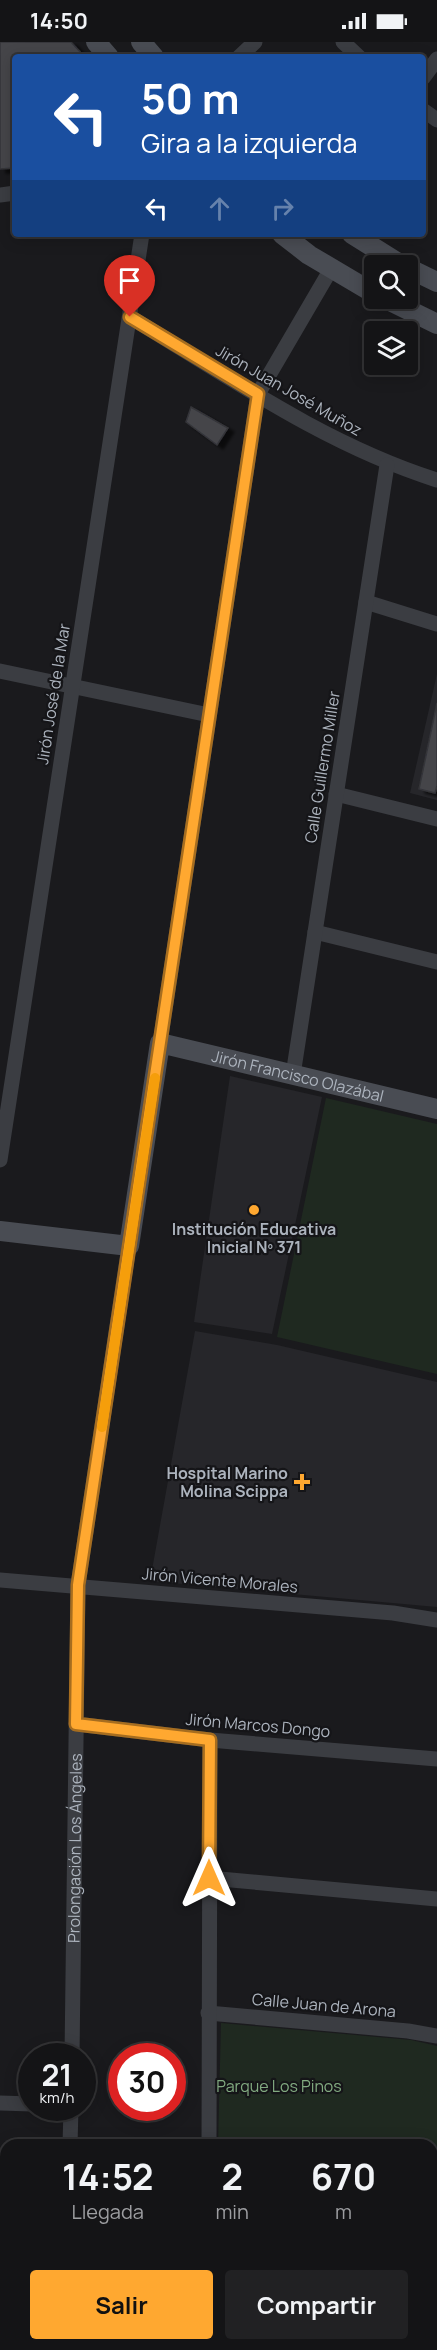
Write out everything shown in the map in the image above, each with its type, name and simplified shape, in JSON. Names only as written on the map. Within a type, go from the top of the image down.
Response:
[{"type":"street","points":[[96,42],[106,54]]},
{"type":"street","points":[[141,42],[151,54]]},
{"type":"street","points":[[242,54],[255,42]]},
{"type":"street","points":[[343,42],[356,54]]},
{"type":"street","points":[[426,74],[437,59]]},
{"type":"street","name":"Jirón José de la Mar","points":[[0,1160],[142,237]]},
{"type":"street","points":[[286,237],[331,269],[364,288]]},
{"type":"street","points":[[357,237],[386,255]]},
{"type":"street","name":"Prolongación Los Ángeles","points":[[72,2043],[78,1585],[258,394],[331,269]]},
{"type":"street","points":[[418,273],[437,282]]},
{"type":"street","points":[[406,309],[437,324]]},
{"type":"street","name":"Jirón Juan José Muñoz","points":[[130,317],[340,442],[387,465],[437,480]]},
{"type":"street","name":"Calle Guillermo Miller","points":[[293,1075],[387,465]]},
{"type":"street","points":[[366,602],[437,624]]},
{"type":"street","points":[[0,671],[209,715]]},
{"type":"street","points":[[336,794],[437,819]]},
{"type":"street","points":[[315,932],[437,962]]},
{"type":"street","name":"Jirón Francisco Olazábal","points":[[160,1043],[437,1109]]},
{"type":"street","points":[[0,1231],[129,1246]]},
{"type":"street","name":"Jirón Vicente Morales","points":[[0,1580],[393,1613],[437,1620]]},
{"type":"street","name":"Jirón Marcos Dongo","points":[[76,1724],[210,1740],[437,1759]]},
{"type":"street","points":[[209,2139],[210,1740]]},
{"type":"street","points":[[209,1878],[437,1899]]},
{"type":"street","name":"Calle Juan de Arona","points":[[208,2013],[408,2031],[437,2036]]},
{"type":"street","points":[[0,2103],[18,2104]]},
{"type":"street","points":[[70,2139],[71,2121]]},
{"type":"shaded area","points":[[437,674],[437,800],[410,793]]},
{"type":"shaded area","name":"Institución Educativa Inicial Nº 371","points":[[230,1076],[322,1097],[272,1334],[194,1322]]},
{"type":"shaded area","name":"Hospital Marino Molina Scippa","points":[[195,1331],[277,1345],[437,1382],[437,1607],[150,1581]]},
{"type":"green space","points":[[326,1098],[437,1124],[437,1374],[277,1337]]},
{"type":"green space","name":"Parque Los Pinos","points":[[221,2023],[411,2040],[437,2046],[437,2139],[218,2139]]},
{"type":"building","points":[[0,42],[71,42],[82,54],[12,54],[12,168],[0,169]]},
{"type":"building","points":[[191,407],[228,428],[217,445],[186,422]]},
{"type":"building","points":[[437,703],[437,786],[435,793],[419,789]]},
{"type":"slow traffic","points":[[102,1427],[155,1078]]},
{"type":"place","name":"Institución Educativa Inicial Nº 371","points":[[254,1210]]},
{"type":"place","name":"Hospital Marino Molina Scippa","points":[[302,1482]]},
{"type":"route","points":[[130,317],[258,394],[78,1585],[76,1724],[210,1740],[209,1878]]}]
